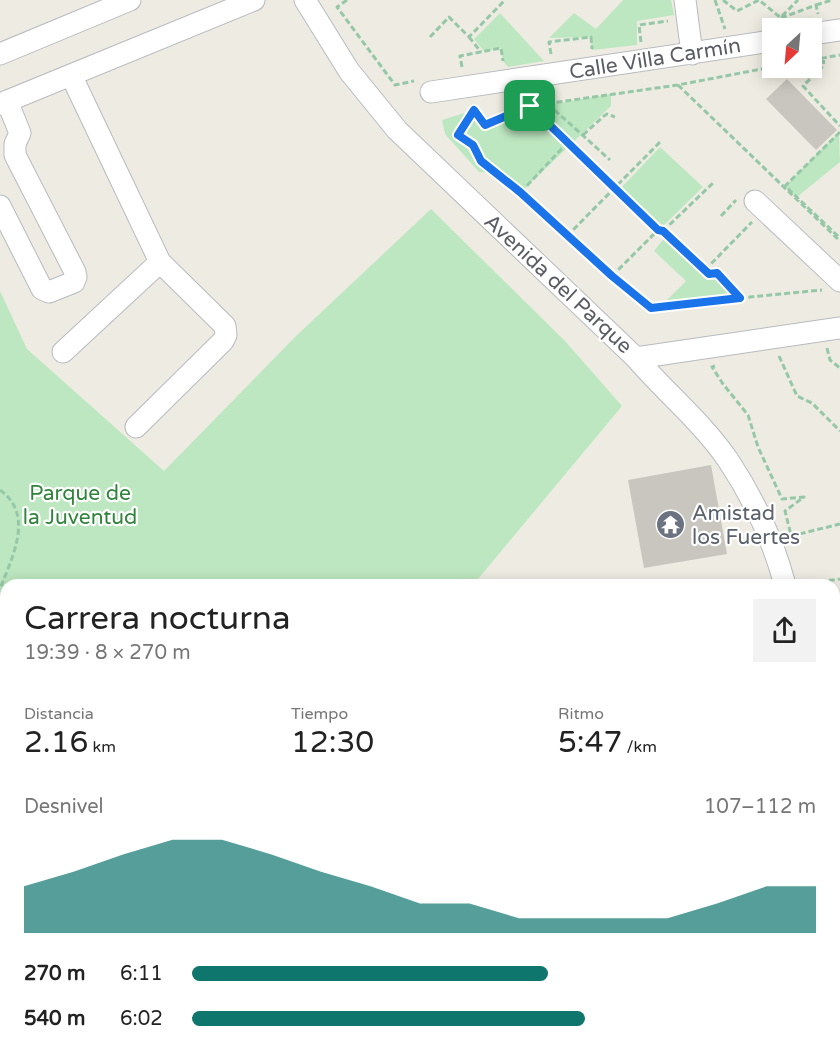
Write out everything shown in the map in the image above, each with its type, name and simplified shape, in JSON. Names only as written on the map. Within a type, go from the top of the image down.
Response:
[{"type":"street","points":[[0,54],[105,5],[130,0]]},
{"type":"street","points":[[0,206],[42,289],[49,292],[74,282],[75,272],[15,155],[15,144],[20,134],[4,102],[254,0]]},
{"type":"street","name":"Avenida del Parque","points":[[305,0],[349,71],[398,130],[636,358],[691,416],[727,459],[758,511],[777,554],[791,579]]},
{"type":"street","points":[[685,0],[692,54]]},
{"type":"street","points":[[822,33],[840,30]]},
{"type":"street","name":"Calle Villa Carmín","points":[[431,92],[762,43]]},
{"type":"street","points":[[71,75],[160,262],[225,326],[226,335],[136,427]]},
{"type":"street","points":[[757,208],[831,285]]},
{"type":"street","points":[[63,352],[160,262]]},
{"type":"street","points":[[636,358],[836,335]]},
{"type":"path","points":[[347,0],[337,7],[395,85]]},
{"type":"path","points":[[469,37],[505,0]]},
{"type":"path","points":[[723,0],[737,11],[759,0],[781,18],[798,0]]},
{"type":"path","points":[[816,5],[832,0]]},
{"type":"path","points":[[430,37],[449,17],[481,52]]},
{"type":"path","points":[[638,45],[641,44],[639,25],[670,21]]},
{"type":"path","points":[[552,61],[549,42],[591,37],[592,50]]},
{"type":"path","points":[[840,56],[823,58],[824,65],[803,86],[840,126]]},
{"type":"path","points":[[762,69],[678,85],[530,106],[485,125],[474,110],[458,135],[473,145],[481,161],[520,192],[612,276],[651,308],[831,285]]},
{"type":"path","points":[[678,85],[840,239]]},
{"type":"path","points":[[548,104],[610,160]]},
{"type":"path","points":[[530,106],[658,230],[663,231],[709,274],[717,273],[740,298]]},
{"type":"path","points":[[582,135],[607,114],[615,117]]},
{"type":"path","points":[[840,132],[785,186],[840,239]]},
{"type":"path","points":[[567,236],[662,140]]},
{"type":"path","points":[[520,192],[568,142]]},
{"type":"path","points":[[663,231],[713,183]]},
{"type":"path","points":[[705,270],[757,208]]},
{"type":"path","points":[[612,276],[658,230]]},
{"type":"path","points":[[836,335],[825,344],[830,360],[840,368]]},
{"type":"path","points":[[778,353],[797,396],[812,403],[840,431]]},
{"type":"path","points":[[723,365],[712,367],[748,415],[758,447],[782,499],[804,497],[785,511],[793,546]]},
{"type":"path","points":[[0,490],[8,496],[19,514],[18,541],[4,579]]},
{"type":"path","points":[[791,536],[840,524]]},
{"type":"green space","points":[[623,0],[671,0],[674,15],[637,21],[637,45],[592,50],[590,37],[549,38],[574,13],[596,29]]},
{"type":"green space","points":[[500,13],[544,61],[508,67],[503,61],[501,48],[484,51],[474,39]]},
{"type":"green space","points":[[611,94],[611,106],[521,192],[497,173],[479,172],[445,134],[442,120],[474,110],[485,125],[532,108]]},
{"type":"green space","points":[[839,132],[840,162],[797,197],[785,186]]},
{"type":"green space","points":[[660,147],[703,187],[663,226],[621,188]]},
{"type":"green space","name":"Parque de la Juventud","points":[[431,209],[565,341],[622,406],[478,579],[0,579],[0,291],[27,349],[164,471],[295,337]]},
{"type":"green space","points":[[666,236],[708,276],[717,277],[734,296],[662,305],[686,281],[654,251]]},
{"type":"building","points":[[787,79],[837,130],[816,150],[766,99]]},
{"type":"building","points":[[711,465],[727,554],[644,568],[628,480]]},
{"type":"place","name":"Amistad los Fuertes","points":[[671,525]]},
{"type":"route","points":[[530,106],[658,230],[663,231],[709,274],[717,273],[740,298],[651,308],[612,276],[520,192],[481,161],[473,145],[458,135],[474,110],[485,125],[530,106]]}]
